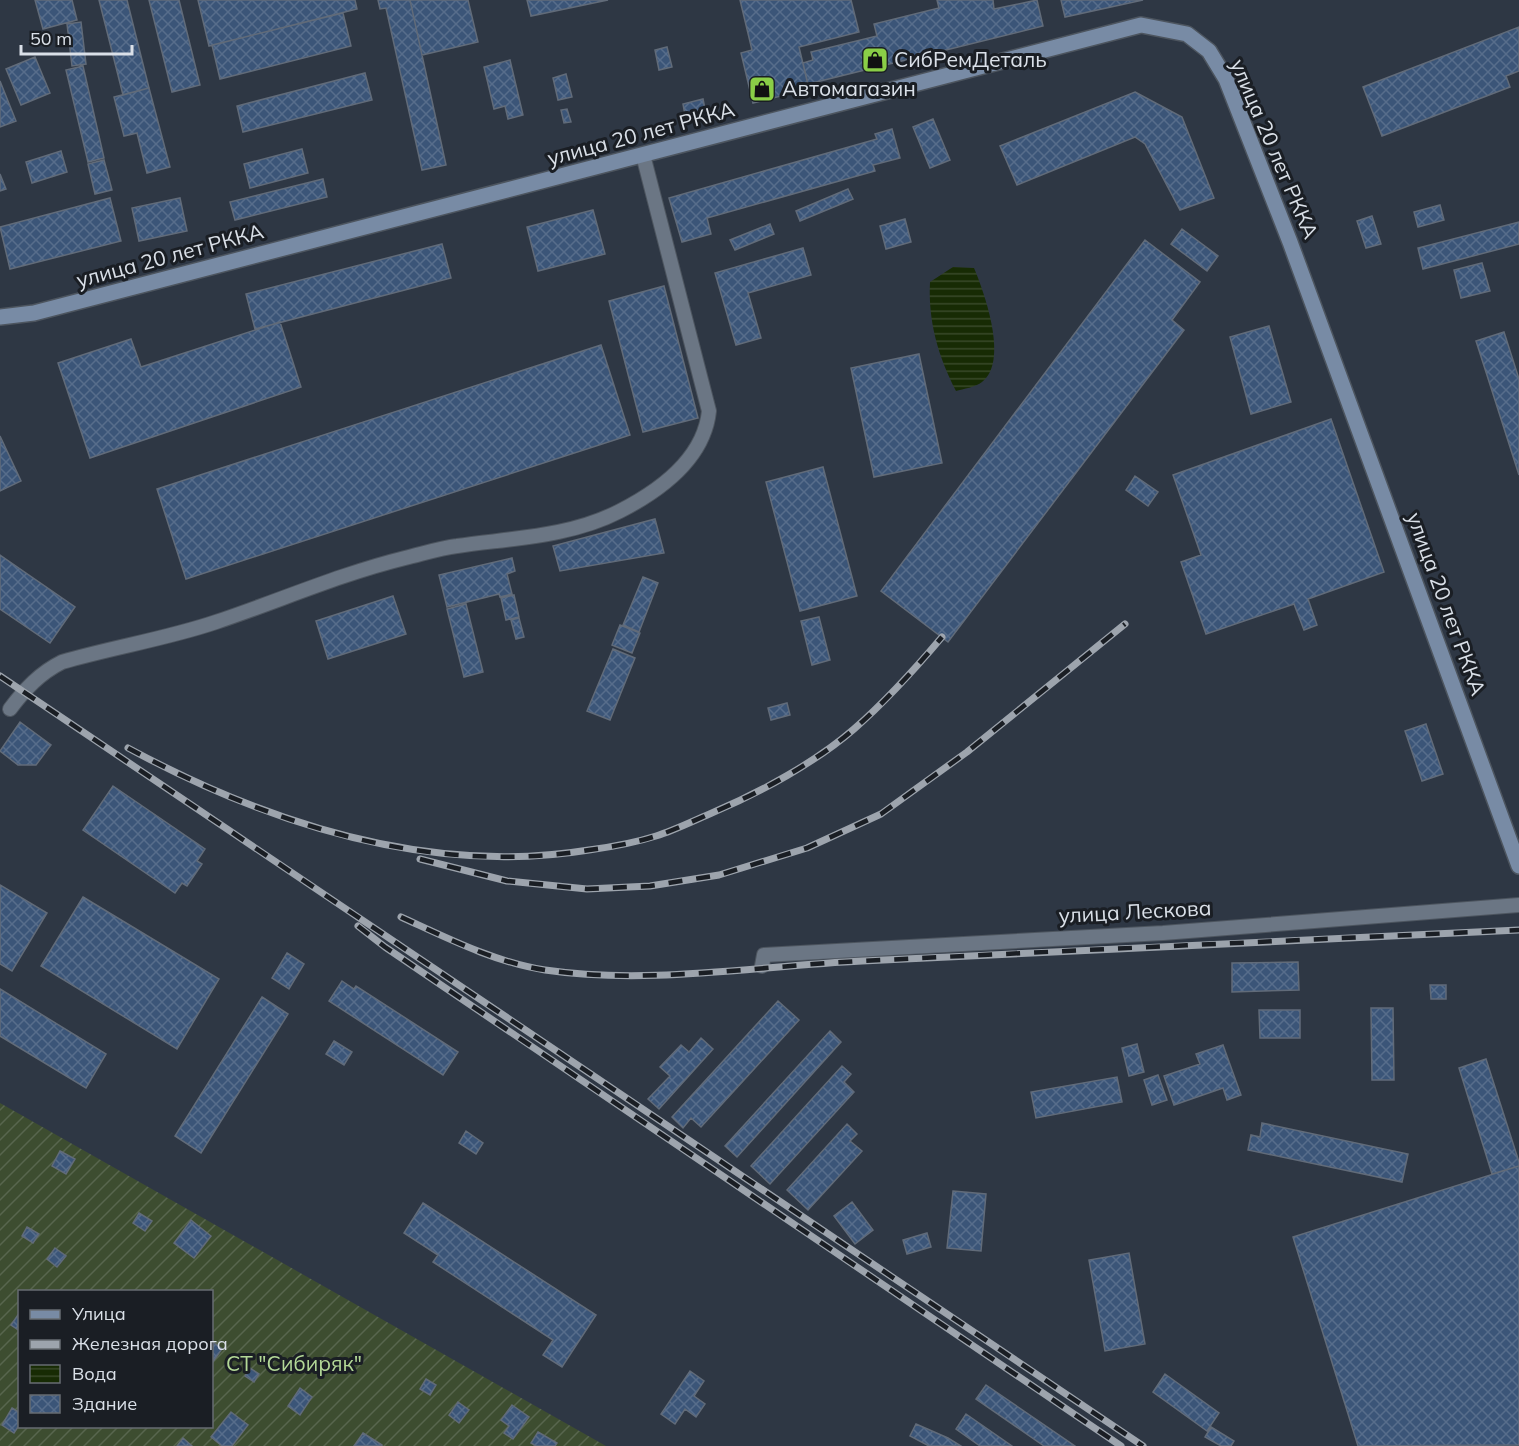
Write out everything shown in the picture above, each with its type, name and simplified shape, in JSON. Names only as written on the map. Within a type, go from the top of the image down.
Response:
[{"type":"main road","name":"улица 20 лет РККА","points":[[0,317],[34,313],[1141,25],[1187,34],[1209,51],[1226,79],[1290,242],[1519,866]]},
{"type":"street","points":[[10,709],[32,682],[46,670],[62,662],[215,622],[295,592],[395,561],[455,546],[521,539],[571,529],[618,512],[656,491],[686,463],[707,430],[709,411],[642,155]]},
{"type":"street","name":"улица Лескова","points":[[762,966],[764,955],[778,953],[833,953],[902,945],[1163,933],[1519,904]]},
{"type":"green space","name":"СТ \"Сибиряк\"","points":[[0,1103],[606,1446],[0,1446]]},
{"type":"water","points":[[953,267],[974,268],[984,294],[994,344],[994,359],[990,372],[982,382],[956,391],[944,365],[936,338],[930,296],[930,282]]},
{"type":"building","points":[[35,0],[72,0],[77,20],[43,29]]},
{"type":"building","points":[[99,0],[127,0],[149,88],[123,95]]},
{"type":"building","points":[[149,0],[179,0],[200,85],[172,92]]},
{"type":"building","points":[[198,0],[355,0],[357,9],[209,46]]},
{"type":"building","points":[[378,0],[410,0],[446,165],[422,170],[386,8],[380,9]]},
{"type":"building","points":[[410,0],[468,0],[478,42],[422,55]]},
{"type":"building","points":[[527,0],[608,0],[531,16]]},
{"type":"building","points":[[740,0],[851,0],[859,32],[799,47],[809,89],[753,103],[741,53],[752,50]]},
{"type":"building","points":[[937,0],[993,0],[994,9],[1037,0],[1043,26],[808,84],[803,63],[813,60],[811,52],[877,36],[874,24],[939,8]]},
{"type":"building","points":[[1061,0],[1143,0],[1065,17]]},
{"type":"building","points":[[343,13],[351,46],[220,79],[212,45]]},
{"type":"building","points":[[81,22],[86,64],[72,66],[67,24]]},
{"type":"building","points":[[1519,27],[1519,71],[1506,76],[1510,87],[1382,136],[1363,87]]},
{"type":"building","points":[[667,47],[672,67],[659,70],[655,50]]},
{"type":"building","points":[[35,57],[50,93],[21,105],[6,69]]},
{"type":"building","points":[[510,60],[523,115],[508,119],[505,106],[494,109],[484,67]]},
{"type":"building","points":[[83,66],[104,158],[88,162],[66,70]]},
{"type":"building","points":[[365,73],[372,100],[243,132],[237,106]]},
{"type":"building","points":[[566,74],[572,97],[558,100],[553,78]]},
{"type":"building","points":[[0,81],[16,121],[0,127]]},
{"type":"building","points":[[149,88],[170,167],[147,173],[137,133],[124,136],[114,97]]},
{"type":"building","points":[[1135,92],[1182,117],[1214,198],[1180,210],[1145,144],[1135,137],[1017,185],[1000,146]]},
{"type":"building","points":[[703,99],[705,109],[685,115],[683,104]]},
{"type":"building","points":[[567,109],[571,122],[564,123],[561,110]]},
{"type":"building","points":[[933,119],[950,160],[930,168],[913,127]]},
{"type":"building","points":[[892,129],[900,158],[873,165],[875,171],[707,218],[711,234],[682,242],[669,198],[877,139],[875,134]]},
{"type":"building","points":[[302,149],[308,173],[250,188],[244,164]]},
{"type":"building","points":[[61,151],[67,172],[32,183],[26,162]]},
{"type":"building","points":[[104,160],[112,190],[95,194],[88,164]]},
{"type":"building","points":[[0,174],[6,189],[0,191]]},
{"type":"building","points":[[323,179],[327,197],[235,220],[230,202]]},
{"type":"building","points":[[848,189],[853,199],[800,221],[796,211]]},
{"type":"building","points":[[110,198],[121,241],[10,269],[0,227]]},
{"type":"building","points":[[180,198],[187,231],[139,241],[132,208]]},
{"type":"building","points":[[1440,205],[1444,220],[1418,227],[1414,212]]},
{"type":"building","points":[[593,210],[605,254],[538,271],[527,227]]},
{"type":"building","points":[[1372,216],[1381,244],[1366,248],[1357,221]]},
{"type":"building","points":[[905,219],[911,242],[886,249],[880,226]]},
{"type":"building","points":[[1519,222],[1519,244],[1423,269],[1418,248]]},
{"type":"building","points":[[770,224],[774,234],[735,250],[730,240]]},
{"type":"building","points":[[1182,229],[1218,256],[1207,271],[1171,244]]},
{"type":"building","points":[[1145,240],[1200,282],[1172,320],[1184,330],[948,642],[881,591]]},
{"type":"building","points":[[442,244],[451,278],[255,329],[246,294]]},
{"type":"building","points":[[803,248],[811,275],[748,293],[761,338],[736,345],[715,273]]},
{"type":"building","points":[[1482,263],[1490,291],[1461,298],[1454,270]]},
{"type":"building","points":[[664,286],[698,418],[643,432],[609,301]]},
{"type":"building","points":[[280,322],[301,387],[90,458],[58,363],[131,339],[141,367]]},
{"type":"building","points":[[1269,326],[1291,402],[1251,414],[1230,337]]},
{"type":"building","points":[[1504,332],[1519,379],[1519,475],[1476,341]]},
{"type":"building","points":[[601,345],[630,435],[186,579],[157,489]]},
{"type":"building","points":[[919,354],[942,463],[874,477],[851,368]]},
{"type":"building","points":[[1331,419],[1384,572],[1308,599],[1317,625],[1304,630],[1294,604],[1206,634],[1181,562],[1201,555],[1173,475]]},
{"type":"building","points":[[0,436],[21,481],[0,491]]},
{"type":"building","points":[[823,467],[857,596],[800,611],[766,482]]},
{"type":"building","points":[[1135,476],[1158,492],[1148,506],[1126,490]]},
{"type":"building","points":[[655,519],[664,553],[560,571],[553,546]]},
{"type":"building","points":[[0,555],[75,607],[50,643],[0,609]]},
{"type":"building","points":[[512,558],[515,571],[507,574],[512,594],[500,597],[499,594],[447,607],[439,575]]},
{"type":"building","points":[[643,577],[658,583],[639,632],[623,625]]},
{"type":"building","points":[[514,595],[519,617],[506,620],[501,598]]},
{"type":"building","points":[[393,596],[406,634],[328,659],[316,621]]},
{"type":"building","points":[[466,604],[483,672],[464,677],[447,609]]},
{"type":"building","points":[[819,617],[830,660],[812,665],[801,621]]},
{"type":"building","points":[[519,618],[524,637],[516,639],[511,620]]},
{"type":"building","points":[[620,625],[640,633],[632,653],[612,645]]},
{"type":"building","points":[[613,649],[635,658],[610,720],[587,711]]},
{"type":"building","points":[[787,703],[790,715],[771,720],[768,708]]},
{"type":"building","points":[[20,722],[51,745],[36,765],[18,765],[0,751]]},
{"type":"building","points":[[1426,724],[1443,774],[1422,781],[1405,731]]},
{"type":"building","points":[[113,786],[205,849],[197,861],[202,864],[187,886],[182,883],[175,893],[83,830]]},
{"type":"building","points":[[0,885],[47,913],[12,971],[0,964]]},
{"type":"building","points":[[83,897],[219,979],[177,1049],[41,966]]},
{"type":"building","points":[[287,953],[304,964],[289,989],[272,978]]},
{"type":"building","points":[[1298,962],[1299,990],[1232,992],[1232,963]]},
{"type":"building","points":[[342,981],[354,989],[356,986],[458,1052],[443,1075],[329,1001]]},
{"type":"building","points":[[1430,985],[1446,985],[1446,999],[1431,999]]},
{"type":"building","points":[[0,989],[106,1054],[86,1088],[0,1036]]},
{"type":"building","points":[[262,997],[288,1014],[201,1153],[175,1136]]},
{"type":"building","points":[[778,1001],[799,1020],[701,1127],[691,1118],[683,1128],[672,1117]]},
{"type":"building","points":[[1371,1008],[1393,1008],[1394,1080],[1372,1080]]},
{"type":"building","points":[[1259,1010],[1300,1010],[1300,1038],[1260,1038]]},
{"type":"building","points":[[830,1031],[841,1042],[737,1157],[725,1146]]},
{"type":"building","points":[[701,1038],[713,1049],[659,1109],[648,1099],[670,1076],[660,1067],[681,1045],[689,1052]]},
{"type":"building","points":[[334,1041],[352,1052],[344,1065],[326,1054]]},
{"type":"building","points":[[1137,1044],[1144,1072],[1129,1076],[1122,1048]]},
{"type":"building","points":[[1223,1045],[1241,1095],[1227,1100],[1223,1088],[1174,1105],[1164,1076],[1200,1064],[1196,1054]]},
{"type":"building","points":[[1486,1059],[1519,1162],[1519,1166],[1492,1174],[1459,1068]]},
{"type":"building","points":[[842,1066],[851,1074],[844,1082],[854,1092],[770,1184],[751,1166]]},
{"type":"building","points":[[1158,1075],[1167,1100],[1152,1105],[1144,1080]]},
{"type":"building","points":[[1117,1077],[1122,1102],[1036,1118],[1031,1092]]},
{"type":"building","points":[[1262,1123],[1408,1154],[1402,1182],[1248,1150],[1251,1135],[1260,1137]]},
{"type":"building","points":[[847,1124],[857,1134],[850,1141],[862,1151],[808,1210],[787,1190]]},
{"type":"building","points":[[466,1131],[483,1143],[476,1154],[459,1143]]},
{"type":"building","points":[[60,1151],[75,1159],[66,1174],[52,1166]]},
{"type":"building","points":[[1519,1166],[1519,1445],[1358,1446],[1293,1237]]},
{"type":"building","points":[[953,1191],[986,1194],[981,1251],[947,1248]]},
{"type":"building","points":[[852,1202],[873,1230],[855,1244],[834,1216]]},
{"type":"building","points":[[423,1203],[596,1315],[562,1367],[543,1355],[553,1340],[433,1262],[438,1255],[404,1233]]},
{"type":"building","points":[[139,1213],[152,1221],[145,1231],[133,1223]]},
{"type":"building","points":[[191,1220],[211,1236],[194,1258],[174,1243]]},
{"type":"building","points":[[27,1227],[39,1234],[33,1243],[22,1236]]},
{"type":"building","points":[[927,1233],[931,1247],[907,1254],[903,1240]]},
{"type":"building","points":[[55,1248],[66,1256],[57,1267],[47,1259]]},
{"type":"building","points":[[1129,1253],[1145,1344],[1105,1351],[1089,1260]]},
{"type":"building","points":[[18,1315],[18,1330],[11,1325]]},
{"type":"building","points":[[213,1342],[222,1349],[213,1362]]},
{"type":"building","points":[[250,1368],[259,1374],[254,1382],[245,1376]]},
{"type":"building","points":[[690,1371],[704,1381],[694,1396],[705,1404],[696,1417],[685,1409],[675,1424],[661,1414]]},
{"type":"building","points":[[1165,1374],[1219,1413],[1207,1431],[1153,1392]]},
{"type":"building","points":[[426,1379],[436,1385],[430,1395],[420,1389]]},
{"type":"building","points":[[986,1385],[1075,1446],[1044,1446],[976,1399]]},
{"type":"building","points":[[300,1388],[312,1397],[300,1415],[288,1406]]},
{"type":"building","points":[[458,1402],[469,1410],[459,1423],[449,1415]]},
{"type":"building","points":[[512,1405],[529,1417],[513,1439],[504,1433],[509,1426],[501,1420]]},
{"type":"building","points":[[12,1408],[18,1412],[18,1427],[14,1433],[2,1425]]},
{"type":"building","points":[[231,1412],[248,1425],[232,1446],[222,1446],[211,1437]]},
{"type":"building","points":[[966,1414],[1012,1446],[980,1446],[956,1429]]},
{"type":"building","points":[[916,1424],[961,1446],[929,1446],[910,1436]]},
{"type":"building","points":[[1211,1427],[1234,1441],[1231,1446],[1221,1446],[1205,1437]]},
{"type":"building","points":[[538,1432],[557,1443],[555,1446],[536,1446],[531,1443]]},
{"type":"building","points":[[363,1433],[382,1445],[382,1446],[354,1446]]},
{"type":"building","points":[[183,1438],[192,1446],[177,1446]]},
{"type":"railway","points":[[420,859],[507,881],[587,889],[650,886],[719,875],[807,848],[881,814],[967,752],[1125,624]]},
{"type":"railway","points":[[128,748],[237,800],[293,821],[351,837],[410,849],[469,856],[529,856],[589,850],[631,843],[663,834],[769,786],[823,753],[854,729],[900,684],[942,637]]},
{"type":"railway","points":[[0,676],[1143,1446]]},
{"type":"railway","points":[[401,917],[507,961],[545,970],[623,976],[703,973],[822,963],[1519,930]]},
{"type":"railway","points":[[358,926],[385,947],[1121,1446]]},
{"type":"place","name":"СибРемДеталь","points":[[875,60]]},
{"type":"place","name":"Автомагазин","points":[[762,89]]}]
